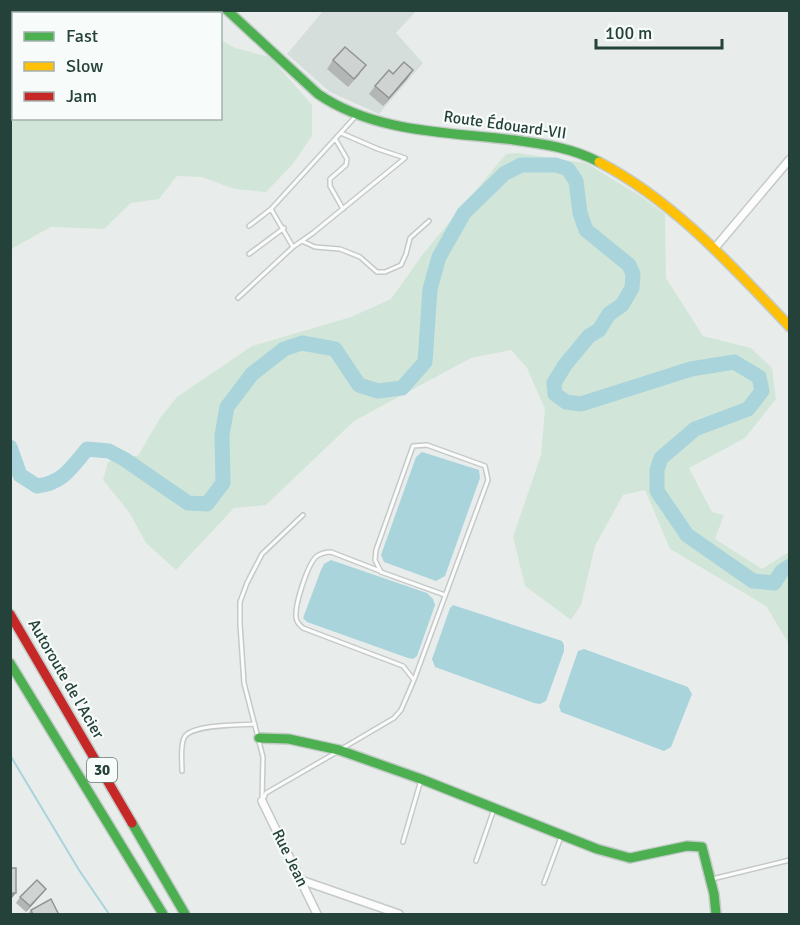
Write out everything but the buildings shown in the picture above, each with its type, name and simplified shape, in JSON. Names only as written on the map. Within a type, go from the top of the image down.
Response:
[{"type":"main road","name":"Route Édouard-VII","points":[[227,10],[316,92],[340,108],[357,115],[400,126],[542,143],[578,152],[600,162],[639,186],[681,219],[789,325]]},
{"type":"main road","name":"Autoroute de l'Acier","points":[[10,614],[185,915]]},
{"type":"main road","name":"30","points":[[10,663],[164,915]]},
{"type":"main road","points":[[259,738],[289,739],[339,750],[421,778],[597,849],[630,858],[687,846],[702,847],[716,915]]},
{"type":"street","points":[[714,249],[789,159]]},
{"type":"street","name":"Rue Jean","points":[[262,801],[318,915]]},
{"type":"street","points":[[301,880],[399,915]]},
{"type":"lane","points":[[249,226],[271,209],[357,115]]},
{"type":"lane","points":[[238,298],[293,247],[405,158],[341,133]]},
{"type":"lane","points":[[335,140],[347,159],[346,165],[330,179],[330,186],[343,209]]},
{"type":"lane","points":[[271,209],[293,247]]},
{"type":"lane","points":[[302,241],[315,247],[340,249],[360,257],[377,272],[385,272],[401,265],[410,238],[429,221]]},
{"type":"lane","points":[[249,254],[284,228]]},
{"type":"lane","points":[[262,801],[266,794],[394,718],[401,710],[488,480],[485,466],[427,445],[413,446],[376,550],[375,560],[381,572]]},
{"type":"lane","points":[[262,801],[262,757],[259,738],[243,683],[240,602],[262,554],[303,515]]},
{"type":"lane","points":[[414,680],[403,666],[303,628],[296,620],[301,588],[315,557],[323,552],[331,552],[445,595]]},
{"type":"lane","points":[[182,771],[183,740],[186,734],[201,728],[255,724]]},
{"type":"lane","points":[[403,842],[421,778]]},
{"type":"lane","points":[[476,861],[494,807]]},
{"type":"lane","points":[[544,883],[562,834]]},
{"type":"lane","points":[[710,880],[789,860]]},
{"type":"shaded area","points":[[323,11],[416,11],[396,33],[423,63],[379,114],[330,92],[287,54]]},
{"type":"green space","points":[[188,10],[189,12],[125,12]]},
{"type":"green space","points":[[222,41],[235,48],[270,57],[312,105],[312,136],[292,165],[266,192],[234,189],[202,177],[177,176],[159,199],[131,203],[104,229],[51,227],[11,249],[11,100],[12,120],[222,120]]},
{"type":"green space","points":[[517,153],[586,163],[642,197],[665,214],[666,278],[703,336],[751,348],[772,368],[776,399],[745,438],[689,468],[712,512],[724,515],[715,539],[762,569],[789,552],[789,644],[766,606],[670,549],[645,490],[623,495],[595,546],[581,605],[571,620],[525,586],[513,537],[541,455],[545,409],[527,368],[511,350],[471,358],[354,421],[266,505],[234,508],[176,570],[146,543],[129,512],[103,480],[108,462],[120,456],[138,456],[160,418],[177,397],[252,346],[351,317],[391,299],[423,254],[506,154]]},
{"type":"water","points":[[422,452],[479,470],[480,478],[445,576],[436,581],[384,562],[381,555],[416,457]]},
{"type":"water","points":[[331,560],[427,593],[433,599],[435,605],[417,656],[413,659],[408,658],[307,622],[303,618],[321,570],[324,564]]},
{"type":"water","points":[[453,605],[562,641],[564,651],[546,701],[540,704],[534,703],[435,667],[432,659]]},
{"type":"water","points":[[584,649],[688,687],[692,694],[671,747],[664,751],[561,712],[559,706],[578,651]]},
{"type":"waterway","points":[[10,447],[20,475],[37,486],[54,482],[60,478],[87,449],[109,451],[188,503],[207,504],[223,483],[222,435],[227,407],[252,374],[284,349],[302,343],[335,349],[359,385],[378,391],[402,388],[425,362],[430,289],[439,257],[464,213],[504,174],[521,165],[556,165],[568,169],[576,181],[580,213],[586,230],[629,265],[633,274],[632,288],[622,305],[609,314],[599,330],[589,336],[565,365],[554,383],[555,394],[566,402],[581,404],[691,369],[734,362],[759,377],[762,391],[748,409],[695,429],[661,458],[657,470],[657,491],[687,535],[753,581],[774,583],[782,571],[790,566]]},
{"type":"waterway","points":[[10,755],[79,870],[109,914]]},
{"type":"traffic: fast","points":[[227,10],[318,94],[363,117],[413,129],[547,145],[579,153],[599,162]]},
{"type":"traffic: fast","points":[[10,663],[163,914]]},
{"type":"traffic: fast","points":[[259,738],[289,739],[339,750],[421,779],[597,849],[630,858],[687,846],[702,847],[714,894],[716,914]]},
{"type":"traffic: fast","points":[[132,823],[185,914]]},
{"type":"traffic: slow","points":[[599,162],[626,178],[677,215],[724,258],[790,327]]},
{"type":"traffic: jam","points":[[10,614],[132,823]]}]
